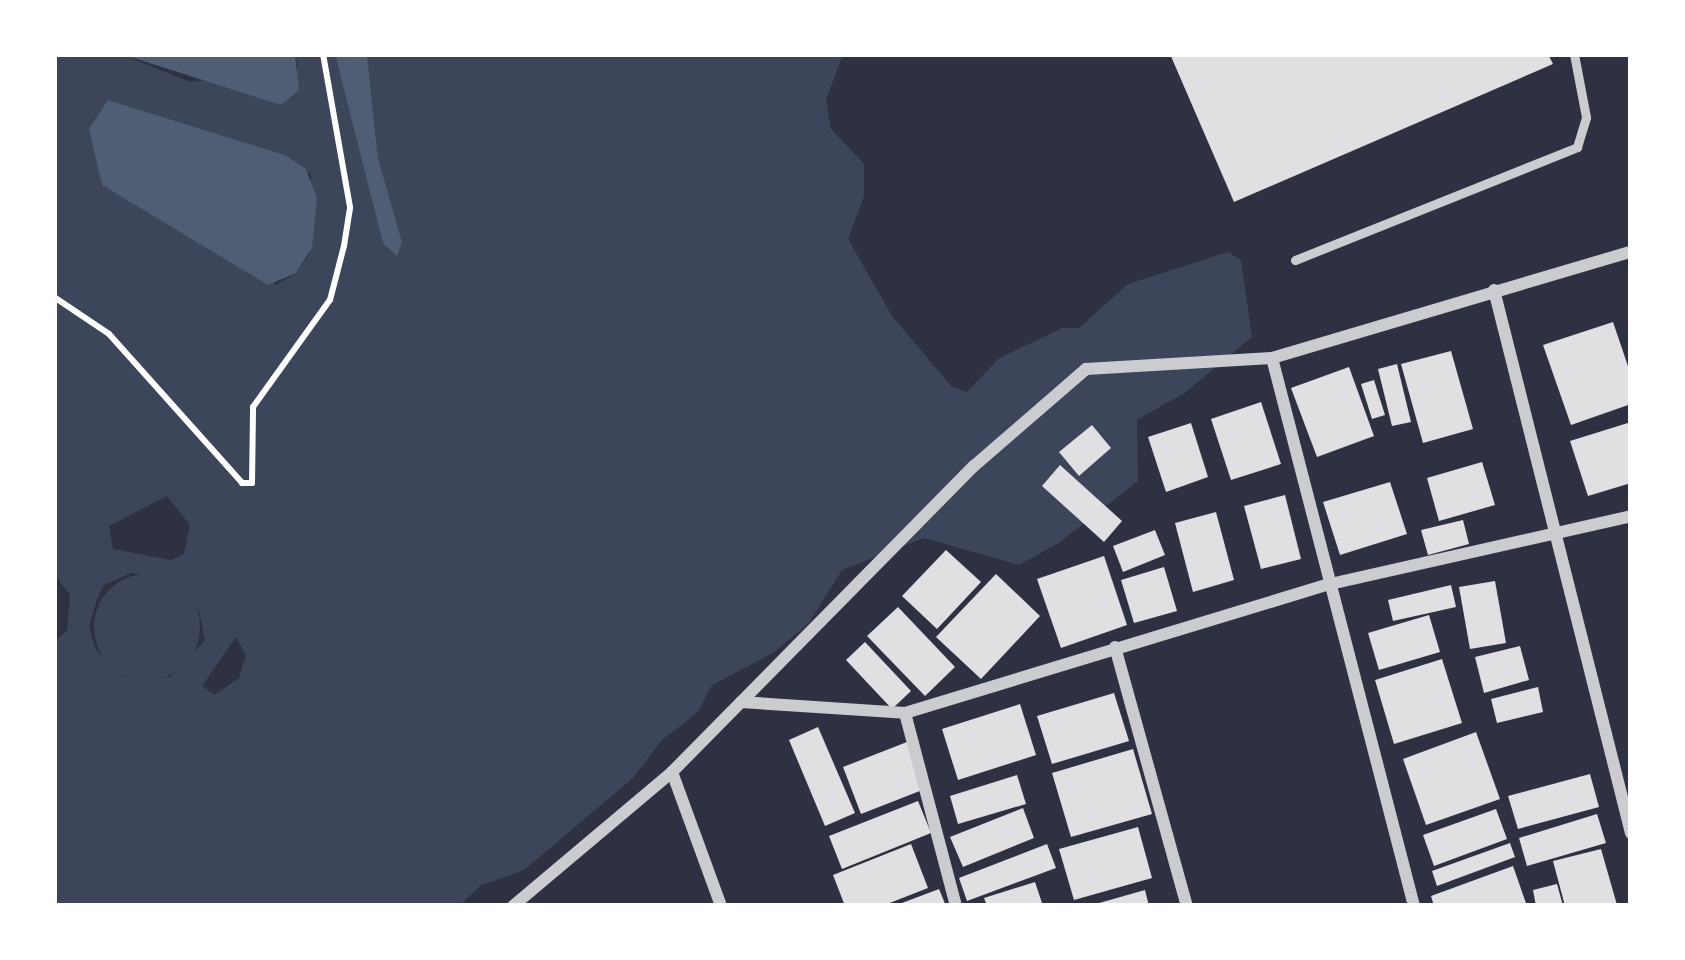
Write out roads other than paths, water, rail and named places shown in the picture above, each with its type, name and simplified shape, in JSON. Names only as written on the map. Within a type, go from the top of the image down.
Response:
[{"type":"street","points":[[513,906],[672,772],[974,466],[1086,369],[1272,358],[1631,252]]},
{"type":"street","points":[[1494,290],[1631,833]]},
{"type":"street","points":[[1272,358],[1326,585],[1414,906]]},
{"type":"street","points":[[741,702],[905,713],[1326,585],[1631,516]]},
{"type":"street","points":[[1115,647],[1187,906]]},
{"type":"street","points":[[905,713],[956,906]]},
{"type":"street","points":[[672,772],[721,906]]},
{"type":"lane","points":[[1295,260],[1577,147],[1586,117],[1574,54]]}]
